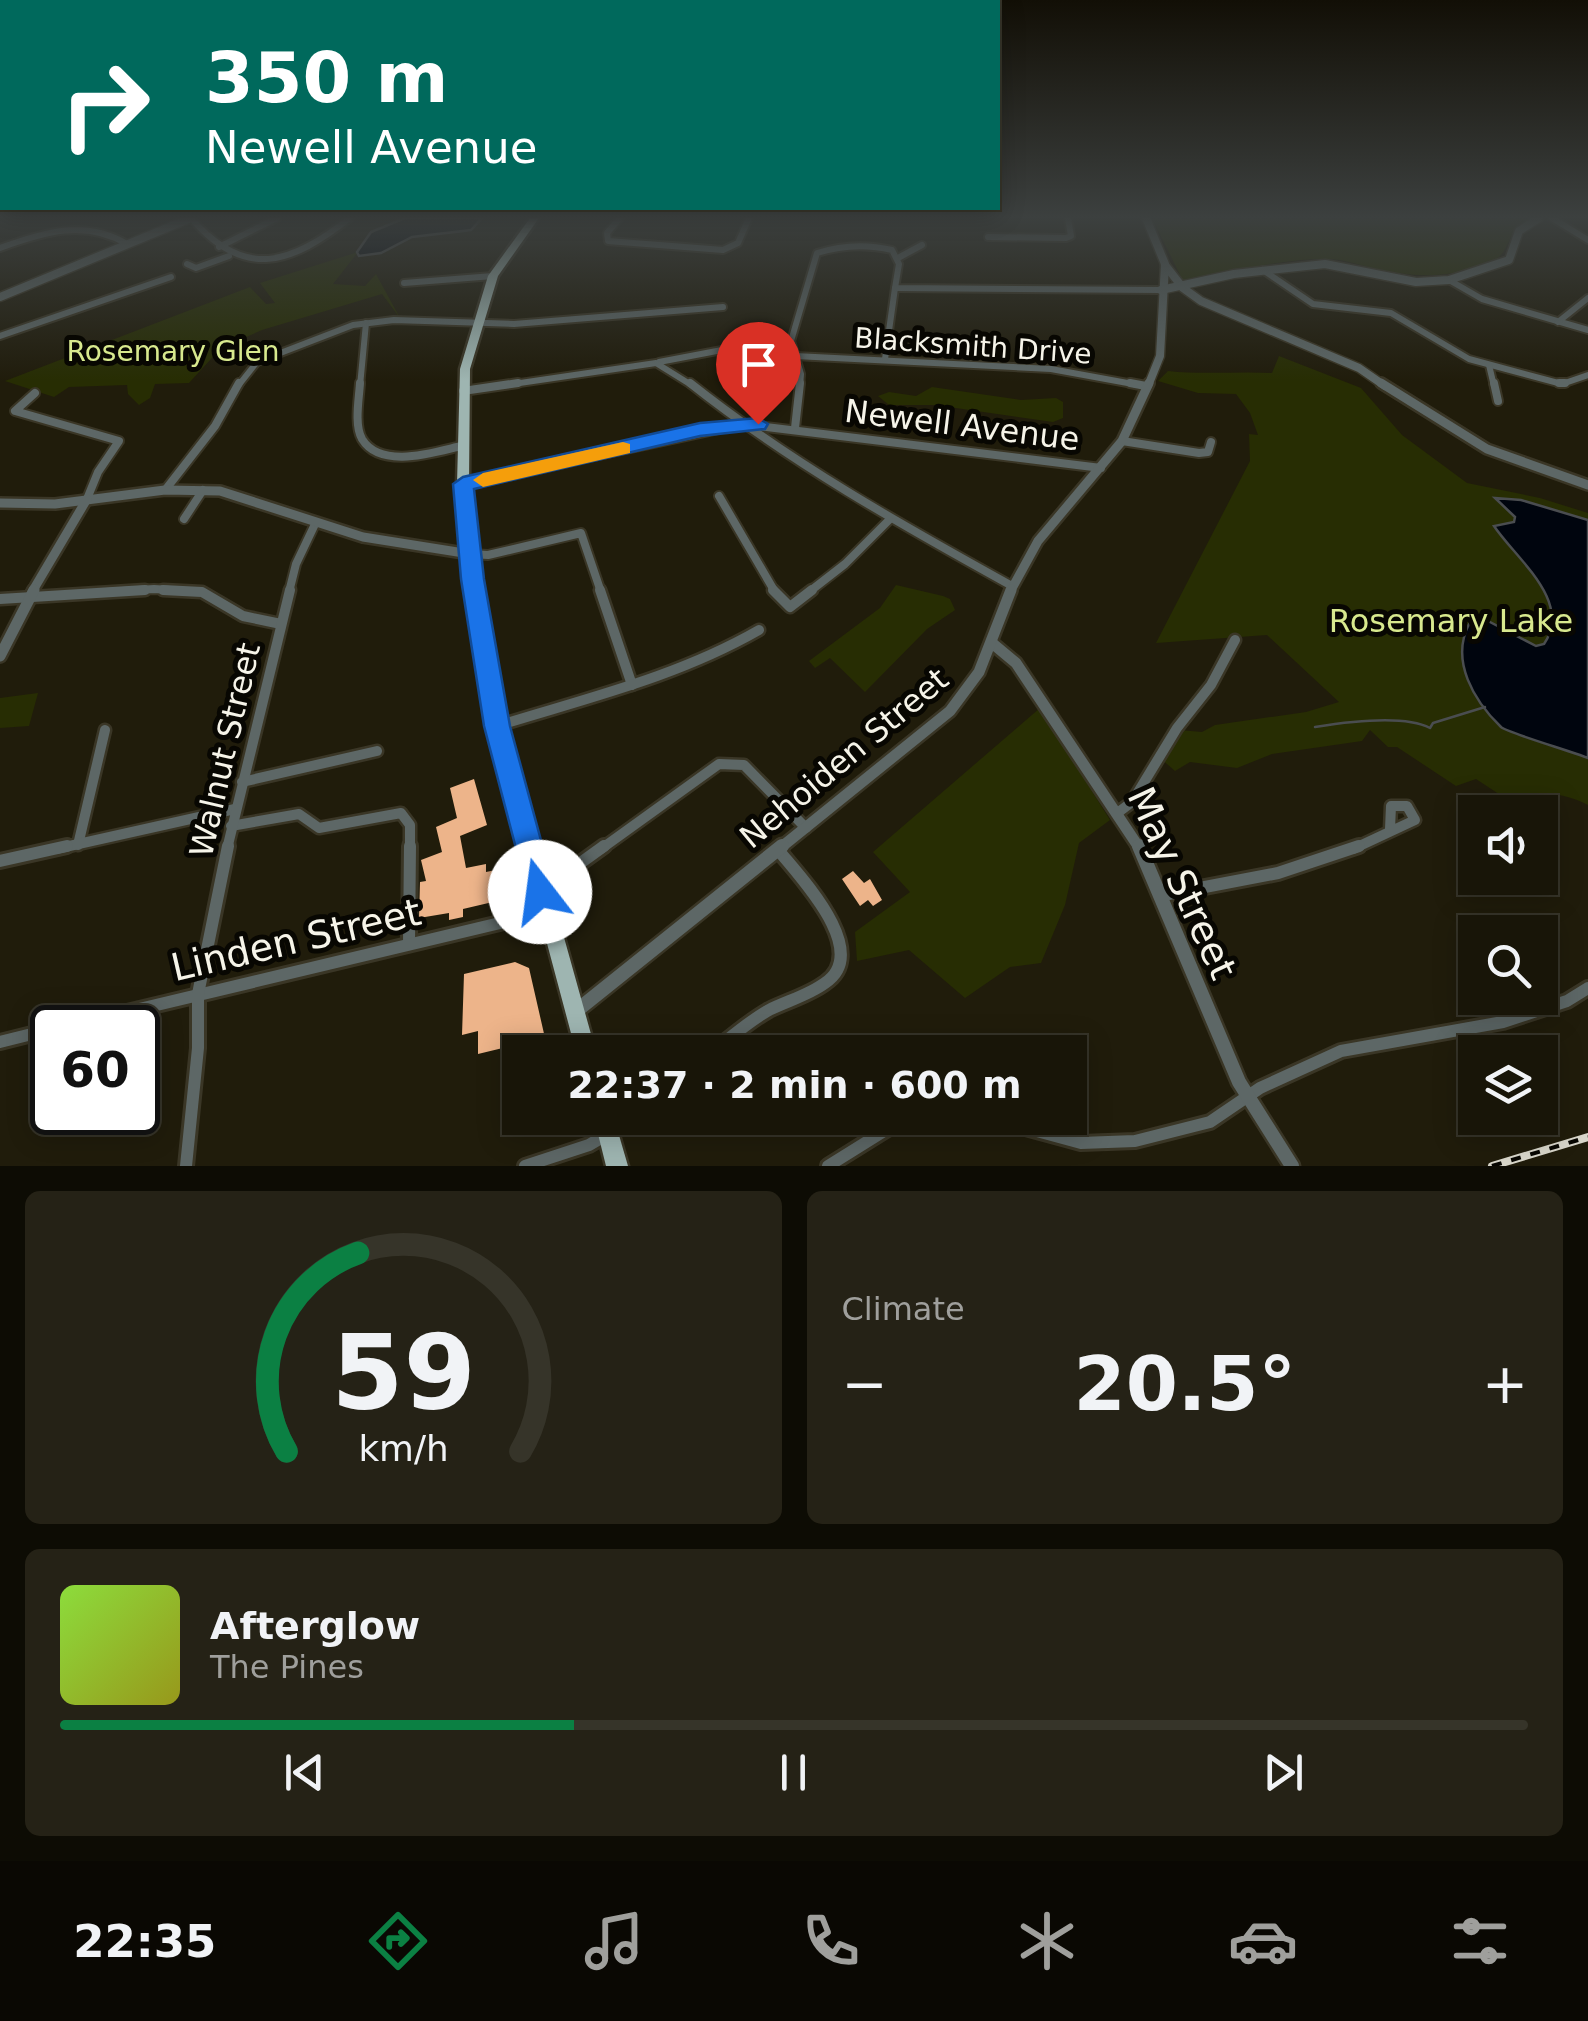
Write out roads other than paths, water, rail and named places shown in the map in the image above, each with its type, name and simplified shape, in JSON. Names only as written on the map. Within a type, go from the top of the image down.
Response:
[{"type":"main road","points":[[497,272],[478,324],[463,392],[463,484],[470,554],[497,726],[581,1035]]},
{"type":"main road","points":[[609,1135],[618,1166]]},
{"type":"street","points":[[0,297],[59,272]]},
{"type":"street","points":[[794,428],[801,385],[792,333],[811,272]]},
{"type":"street","points":[[885,359],[897,272]]},
{"type":"street","name":"Nehoiden Street","points":[[575,1012],[779,851],[961,700],[992,644],[1012,586],[1038,541],[1122,441],[1160,356],[1164,272]]},
{"type":"street","points":[[1171,272],[1183,288],[1226,313],[1360,368],[1438,421],[1487,448],[1588,486]]},
{"type":"street","points":[[895,288],[1161,290],[1253,272]]},
{"type":"street","points":[[1267,272],[1313,304],[1397,316],[1449,350],[1489,365],[1562,384],[1588,375]]},
{"type":"street","points":[[1374,272],[1416,282],[1449,280],[1471,272]]},
{"type":"street","points":[[404,283],[494,276]]},
{"type":"street","points":[[0,336],[170,278]]},
{"type":"street","points":[[1449,280],[1482,299],[1588,330]]},
{"type":"street","points":[[1558,322],[1588,298]]},
{"type":"street","points":[[166,489],[215,426],[245,373],[257,362],[317,336],[366,323],[478,324],[723,307]]},
{"type":"street","points":[[366,323],[360,397],[360,436],[364,442],[391,455],[409,456],[462,446]]},
{"type":"street","points":[[463,392],[743,346]]},
{"type":"street","name":"Blacksmith Drive","points":[[795,356],[1050,369],[1146,386]]},
{"type":"street","points":[[656,363],[680,375],[742,424],[890,520],[1012,586]]},
{"type":"street","points":[[1489,365],[1498,401]]},
{"type":"street","points":[[0,656],[9,632],[119,440],[14,410],[35,393]]},
{"type":"street","name":"Newell Avenue","points":[[463,484],[742,424],[1101,468]]},
{"type":"street","points":[[1122,441],[1198,454],[1208,452],[1211,442]]},
{"type":"street","points":[[0,503],[40,505],[166,489],[203,490],[246,496],[368,538],[470,554],[488,554],[581,533],[632,684]]},
{"type":"street","points":[[184,519],[203,490]]},
{"type":"street","points":[[720,496],[771,588],[790,608],[846,564],[890,520]]},
{"type":"street","name":"Walnut Street","points":[[198,994],[263,684],[296,564],[316,522]]},
{"type":"street","points":[[0,600],[154,589],[202,592],[243,616],[282,624]]},
{"type":"street","points":[[497,726],[708,658],[759,630]]},
{"type":"street","points":[[1120,811],[1132,802],[1177,728],[1211,685],[1235,640]]},
{"type":"street","name":"May Street","points":[[992,644],[1016,663],[1120,811],[1163,896],[1246,1096],[1292,1166]]},
{"type":"street","points":[[78,845],[105,730]]},
{"type":"street","points":[[242,782],[377,751]]},
{"type":"street","points":[[540,892],[720,764],[744,765],[806,828]]},
{"type":"street","points":[[0,861],[234,809]]},
{"type":"street","points":[[232,826],[299,814],[319,828],[401,813],[410,825],[410,942]]},
{"type":"street","points":[[1163,896],[1322,862],[1370,844],[1390,829]]},
{"type":"street","points":[[735,1035],[765,1012],[828,982],[841,960],[837,930],[779,851]]},
{"type":"street","name":"Linden Street","points":[[152,1005],[546,912]]},
{"type":"street","points":[[1052,1135],[1081,1143],[1122,1143],[1210,1122],[1246,1096],[1350,1048],[1503,1022],[1567,1001],[1588,988]]},
{"type":"street","points":[[186,1166],[198,1048],[198,994]]},
{"type":"street","name":"Linden Street","points":[[0,1042],[30,1034]]},
{"type":"street","points":[[525,1166],[588,1135]]},
{"type":"street","points":[[828,1166],[878,1135]]},
{"type":"waterway","points":[[1315,727],[1390,720],[1430,728],[1433,723],[1485,707]]},
{"type":"railway","points":[[1492,1166],[1588,1137]]},
{"type":"park label","name":"Rosemary Glen","points":[[173,351]]},
{"type":"park label","name":"Rosemary Lake","points":[[1451,621]]}]
